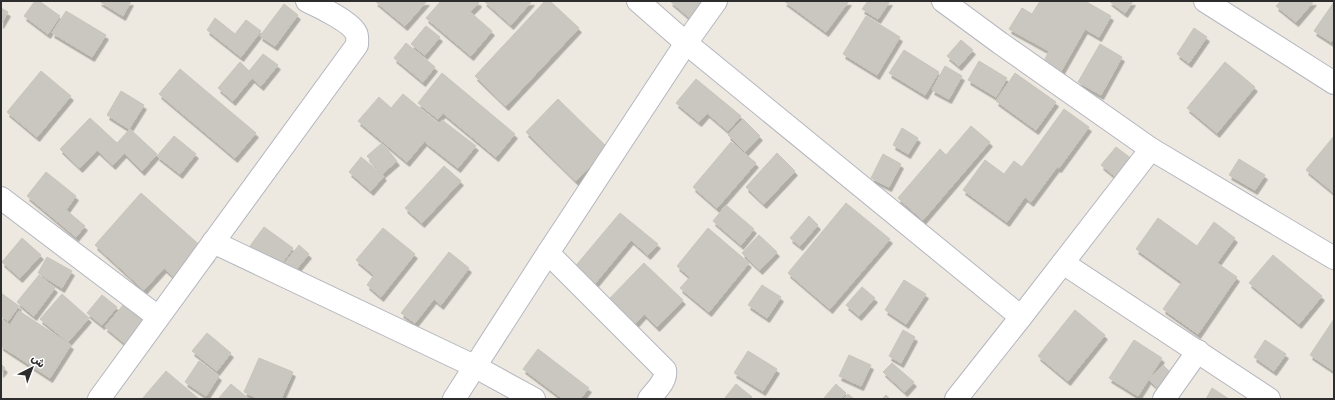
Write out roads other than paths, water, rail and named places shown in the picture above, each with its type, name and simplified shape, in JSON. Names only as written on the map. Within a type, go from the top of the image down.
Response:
[{"type":"street","points":[[638,1],[686,43],[1022,317]]},
{"type":"street","points":[[454,399],[474,366],[686,43],[716,1]]},
{"type":"street","points":[[943,1],[1151,149],[1334,258]]},
{"type":"street","points":[[1205,1],[1334,83]]},
{"type":"street","points":[[99,399],[357,46],[357,34],[351,26],[319,4]]},
{"type":"street","points":[[956,399],[1022,317],[1151,149]]},
{"type":"street","points":[[1,198],[158,318]]},
{"type":"street","points":[[213,242],[474,366],[534,399]]},
{"type":"street","points":[[548,253],[665,370],[666,374],[664,380],[649,399]]},
{"type":"street","points":[[1063,263],[1269,399]]},
{"type":"street","points":[[1164,399],[1198,351]]}]
